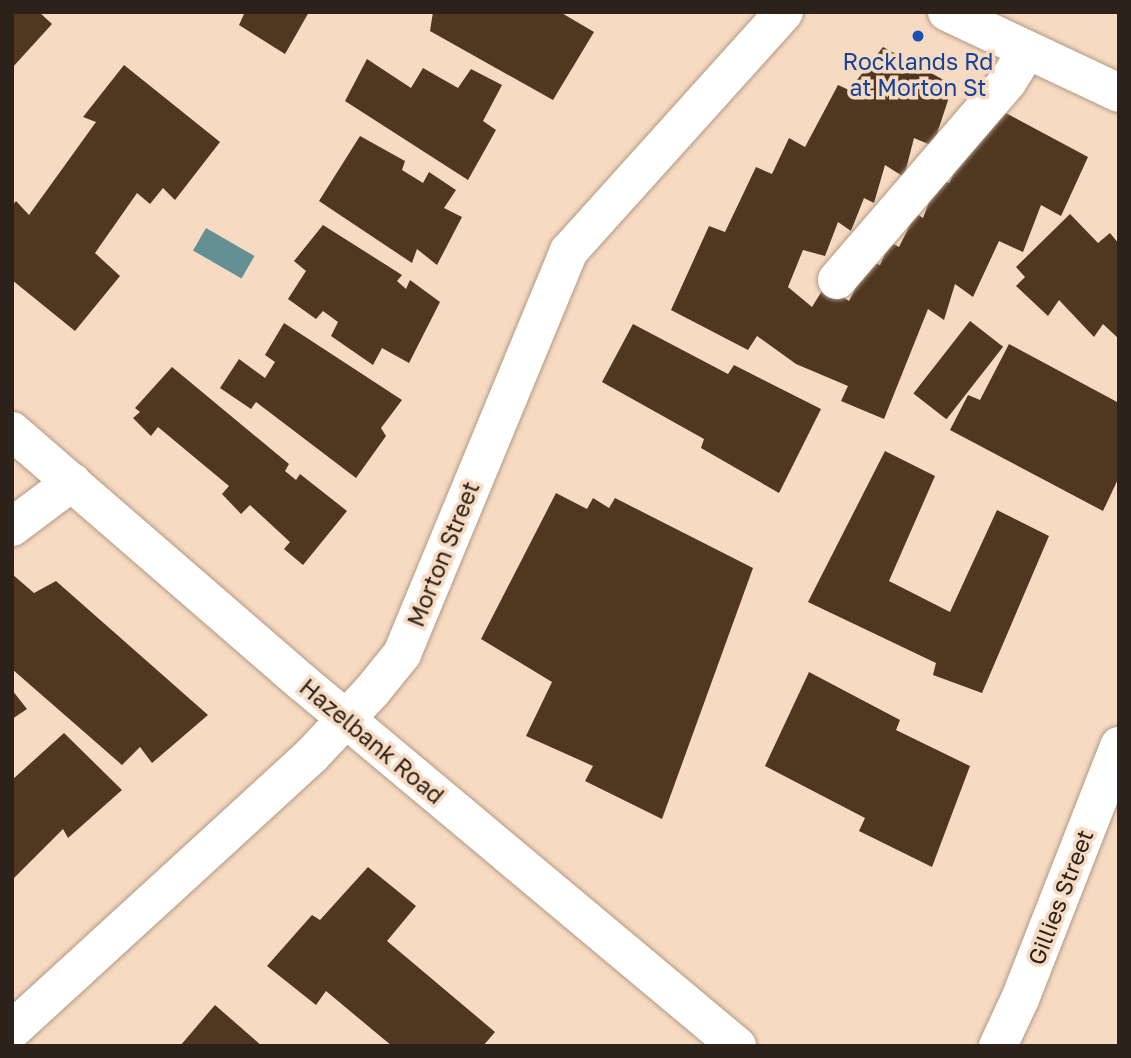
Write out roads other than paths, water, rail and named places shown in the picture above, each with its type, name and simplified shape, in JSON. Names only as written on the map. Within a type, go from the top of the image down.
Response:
[{"type":"street","name":"Morton Street","points":[[12,1030],[312,755],[402,654],[569,251],[784,12]]},
{"type":"street","points":[[947,12],[1119,93]]},
{"type":"street","points":[[837,280],[1008,81],[1027,50]]},
{"type":"street","name":"Hazelbank Road","points":[[12,431],[345,719],[737,1046]]},
{"type":"street","points":[[12,527],[72,482]]},
{"type":"street","name":"Gillies Street","points":[[998,1046],[1020,999],[1119,746]]},
{"type":"water","points":[[206,228],[254,256],[241,279],[193,251]]},
{"type":"place","name":"Rocklands Rd at Morton St","points":[[918,36]]}]
